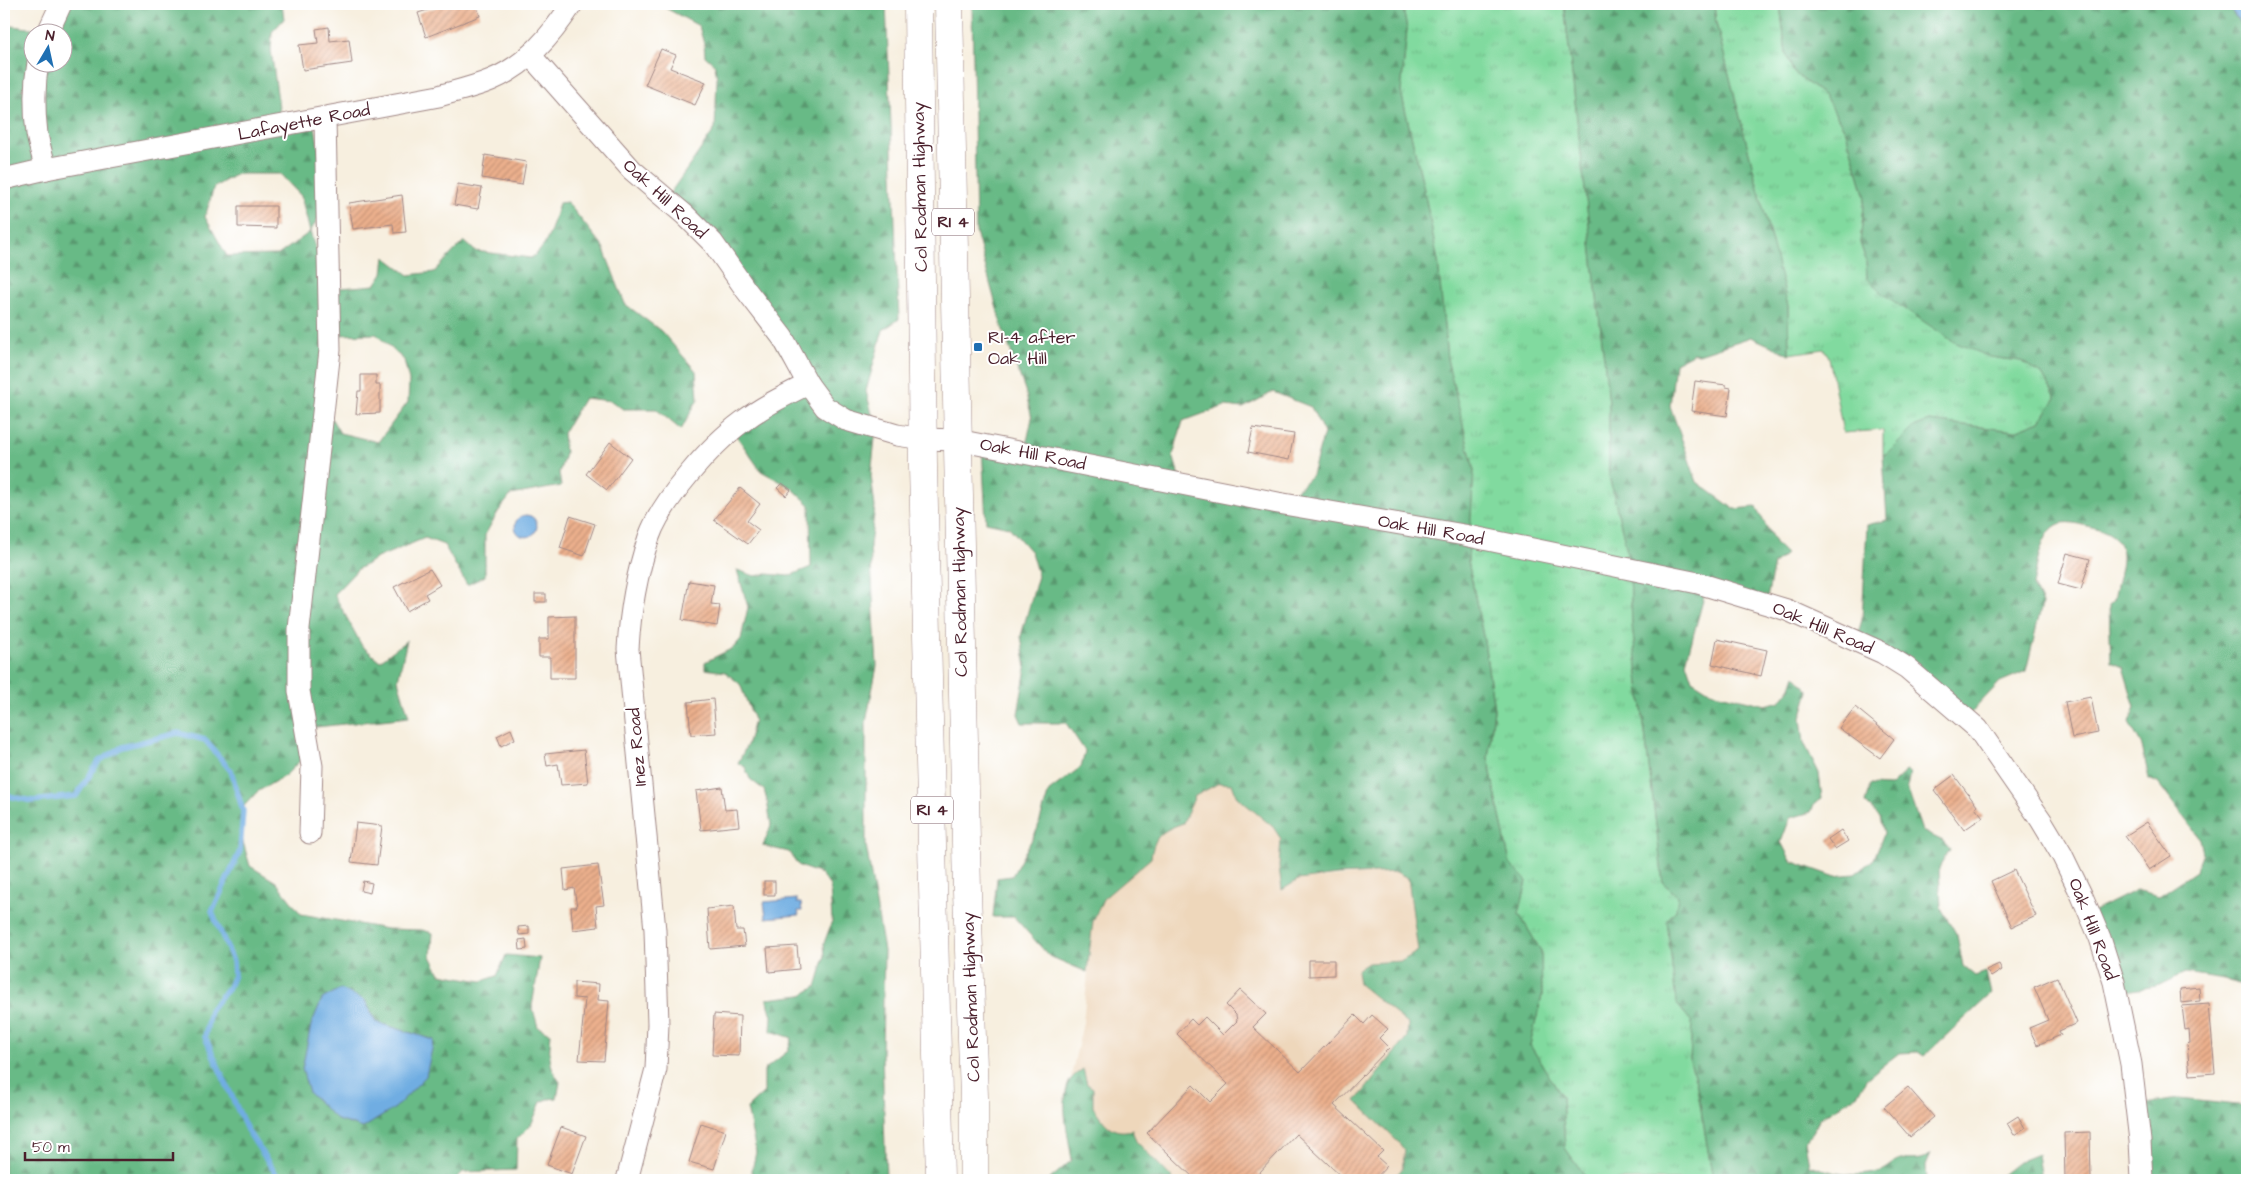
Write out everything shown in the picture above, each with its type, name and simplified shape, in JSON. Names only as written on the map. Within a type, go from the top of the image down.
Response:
[{"type":"highway","name":"Col Rodman Highway","points":[[918,4],[923,439],[940,1180]]},
{"type":"highway","name":"Col Rodman Highway","points":[[949,4],[967,891],[974,1097],[974,1180]]},
{"type":"street","points":[[52,22],[60,4]]},
{"type":"street","name":"Lafayette Road","points":[[4,179],[46,169],[325,119],[438,96],[490,80],[513,69],[530,55],[556,28],[572,4]]},
{"type":"street","name":"Oak Hill Road","points":[[530,55],[632,170],[685,215],[713,243],[746,290],[784,338],[808,384],[825,407],[841,417],[872,429],[923,439],[957,440],[1278,503],[1464,535],[1698,583],[1787,610],[1883,653],[1907,668],[1978,729],[2041,820],[2062,854],[2082,896],[2100,938],[2118,1000],[2131,1064],[2140,1141],[2142,1180]]},
{"type":"street","points":[[36,72],[34,107],[38,136],[46,169]]},
{"type":"street","points":[[310,833],[312,766],[299,690],[299,629],[330,350],[325,119]]},
{"type":"street","name":"Inez Road","points":[[627,1180],[656,1069],[658,1024],[655,930],[628,649],[630,612],[650,536],[668,503],[692,471],[724,437],[742,422],[763,408],[808,384]]},
{"type":"shaded area","points":[[1219,783],[1232,784],[1237,797],[1274,827],[1282,839],[1279,867],[1298,880],[1396,872],[1408,878],[1418,951],[1402,961],[1368,963],[1389,1007],[1408,1024],[1407,1037],[1389,1061],[1399,1143],[1405,1151],[1402,1169],[1392,1180],[1174,1180],[1136,1141],[1132,1130],[1121,1133],[1109,1128],[1093,1107],[1093,1088],[1087,1084],[1083,1069],[1071,1076],[1083,1023],[1093,921],[1103,899],[1151,858],[1153,844],[1164,830],[1183,823],[1195,796]]},
{"type":"green space","points":[[59,4],[282,4],[284,19],[272,32],[271,50],[281,122],[314,119],[327,204],[310,232],[330,289],[375,285],[383,273],[385,257],[409,275],[434,272],[464,241],[475,251],[531,258],[546,241],[559,203],[567,202],[603,247],[625,304],[661,331],[696,371],[698,399],[681,430],[656,409],[623,409],[611,401],[584,398],[563,433],[565,454],[559,473],[561,486],[511,495],[498,512],[485,535],[485,576],[467,585],[444,545],[425,538],[377,558],[358,569],[334,594],[362,646],[380,661],[407,640],[398,680],[409,717],[307,728],[309,752],[286,775],[257,792],[244,806],[241,835],[250,866],[276,882],[301,914],[387,929],[422,930],[433,933],[431,956],[440,974],[482,981],[497,976],[506,955],[540,958],[532,1006],[538,1027],[551,1034],[551,1065],[560,1082],[557,1098],[541,1102],[531,1125],[517,1139],[516,1170],[463,1172],[455,1180],[4,1180],[4,25],[22,27],[22,72],[72,72],[72,22],[49,22]],"holes":[[[237,174],[280,174],[301,196],[310,232],[278,255],[227,256],[205,217],[214,187]],[[376,334],[404,360],[409,381],[408,402],[378,442],[340,433],[324,406],[333,335]],[[365,1000],[376,1022],[434,1040],[311,1025]]]},
{"type":"green space","points":[[658,4],[886,4],[899,319],[883,330],[866,391],[876,429],[871,476],[875,507],[870,545],[877,666],[866,722],[866,845],[884,951],[882,1053],[886,1180],[750,1180],[756,1152],[747,1108],[764,1092],[764,1070],[788,1051],[792,1038],[771,1031],[772,1016],[767,999],[802,995],[816,987],[825,956],[824,943],[832,922],[830,886],[821,874],[799,866],[789,852],[763,846],[771,825],[764,790],[750,779],[745,767],[738,763],[748,743],[754,720],[740,684],[725,672],[705,669],[705,662],[733,648],[741,639],[748,607],[737,570],[755,576],[767,574],[789,576],[811,567],[810,505],[792,488],[761,471],[733,431],[803,383],[668,196],[715,129],[717,79],[715,65],[705,56],[699,26]]},
{"type":"green space","points":[[972,4],[1402,4],[1407,29],[1401,92],[1423,185],[1438,261],[1447,359],[1474,470],[1468,561],[1484,641],[1494,709],[1488,758],[1510,864],[1527,881],[1519,914],[1541,951],[1542,996],[1530,1045],[1562,1097],[1565,1148],[1585,1176],[1585,1180],[1392,1180],[1402,1169],[1405,1151],[1356,1101],[1407,1037],[1408,1024],[1359,984],[1357,970],[1368,963],[1402,961],[1418,951],[1408,878],[1396,872],[1337,875],[1298,880],[1282,890],[1279,867],[1281,839],[1273,827],[1237,797],[1232,784],[1219,783],[1195,796],[1183,823],[1160,835],[1154,844],[1151,858],[1103,899],[1093,921],[1087,972],[1049,956],[1014,917],[993,917],[997,878],[1012,876],[1037,830],[1049,791],[1081,767],[1085,751],[1066,723],[1022,723],[1018,714],[1026,668],[1021,636],[1038,576],[1031,552],[1009,527],[986,522],[982,446],[1025,451],[1032,418],[1025,390],[1002,327],[976,232]],"holes":[[[1273,392],[1311,407],[1324,433],[1312,475],[1285,501],[1180,479],[1173,455],[1183,421],[1225,406],[1243,408]]]},
{"type":"green space","points":[[1402,4],[1564,4],[1609,403],[1609,476],[1626,546],[1630,573],[1632,625],[1663,883],[1678,895],[1676,1003],[1692,1022],[1690,1062],[1697,1086],[1713,1180],[1585,1180],[1585,1176],[1565,1148],[1562,1097],[1530,1045],[1542,996],[1541,951],[1519,914],[1527,881],[1510,864],[1488,758],[1494,709],[1484,641],[1468,561],[1474,470],[1447,359],[1438,261],[1423,185],[1401,92],[1407,29]]},
{"type":"green space","points":[[1564,4],[1714,4],[1716,23],[1788,306],[1789,354],[1751,337],[1699,354],[1694,353],[1675,363],[1670,406],[1697,482],[1734,509],[1756,507],[1776,544],[1786,554],[1774,564],[1765,608],[1705,593],[1686,662],[1692,680],[1711,692],[1766,705],[1780,701],[1791,687],[1795,675],[1809,691],[1801,718],[1804,743],[1819,773],[1822,799],[1814,804],[1811,812],[1790,818],[1781,842],[1791,861],[1833,876],[1855,874],[1874,859],[1884,833],[1880,817],[1865,803],[1870,785],[1890,786],[1906,771],[1910,773],[1907,788],[1922,831],[1943,841],[1950,849],[1939,868],[1941,908],[1957,935],[1963,966],[1975,976],[1986,972],[1991,994],[1924,1056],[1918,1052],[1899,1053],[1877,1070],[1866,1079],[1857,1095],[1820,1118],[1813,1132],[1805,1141],[1809,1165],[1854,1175],[1884,1170],[1898,1161],[1920,1159],[1931,1154],[1926,1166],[1927,1180],[1713,1180],[1697,1086],[1690,1061],[1692,1022],[1676,1003],[1667,920],[1676,910],[1678,896],[1663,883],[1632,625],[1630,573],[1626,546],[1609,476],[1609,403]]},
{"type":"green space","points":[[1714,4],[1780,4],[1786,54],[1794,73],[1825,96],[1846,132],[1865,197],[1860,243],[1866,260],[1867,278],[1990,357],[2021,361],[2042,374],[2056,398],[2040,421],[2015,431],[1929,421],[1914,427],[1888,453],[1883,455],[1883,430],[1843,433],[1829,357],[1824,349],[1789,354],[1788,306],[1716,23]]},
{"type":"green space","points":[[1780,4],[2227,4],[2247,34],[2247,987],[2224,979],[2186,973],[2156,986],[2115,993],[2092,912],[2136,890],[2159,896],[2196,871],[2203,853],[2200,839],[2158,783],[2149,779],[2142,746],[2129,722],[2135,707],[2123,667],[2111,662],[2109,605],[2114,600],[2122,563],[2122,553],[2119,544],[2113,536],[2103,530],[2072,523],[2057,525],[2051,530],[2040,552],[2033,585],[2042,604],[2026,671],[2000,682],[1967,717],[1855,643],[1862,620],[1867,525],[1887,520],[1883,455],[1888,453],[1914,427],[1929,421],[2015,431],[2040,421],[2056,398],[2042,374],[2021,361],[1990,357],[1954,342],[1880,292],[1867,278],[1866,260],[1860,243],[1865,197],[1846,132],[1825,96],[1794,73],[1786,54]]},
{"type":"green space","points":[[1083,1069],[1087,1084],[1093,1088],[1093,1107],[1105,1123],[1118,1131],[1132,1130],[1136,1141],[1174,1180],[1049,1180],[1072,1160],[1065,1097],[1071,1079]]},
{"type":"green space","points":[[2180,1099],[2247,1106],[2247,1180],[2141,1180],[2137,1105]]},
{"type":"green space","points":[[2038,1154],[2042,1180],[1999,1180],[1999,1177],[2018,1162]]},
{"type":"water","points":[[2227,4],[2247,4],[2247,33]]},
{"type":"water","points":[[526,515],[534,518],[537,526],[534,534],[526,537],[518,534],[515,526],[518,518]]},
{"type":"water","points":[[797,899],[797,903],[801,903],[802,911],[798,911],[799,915],[766,918],[764,902]]},
{"type":"water","points":[[340,989],[365,1000],[376,1022],[434,1040],[426,1076],[395,1108],[363,1128],[337,1120],[309,1093],[302,1069],[311,1025],[322,999]]},
{"type":"building","points":[[447,4],[476,4],[480,16],[426,37],[418,13]]},
{"type":"building","points":[[329,27],[330,41],[349,39],[352,63],[303,70],[299,45],[318,43],[316,29]]},
{"type":"building","points":[[661,49],[676,55],[670,68],[706,82],[695,105],[645,85]]},
{"type":"building","points":[[485,155],[526,162],[522,185],[482,178]]},
{"type":"building","points":[[458,184],[482,188],[478,209],[454,205]]},
{"type":"building","points":[[402,195],[406,232],[394,233],[393,224],[353,229],[349,203]]},
{"type":"building","points":[[238,206],[276,206],[276,228],[238,227]]},
{"type":"building","points":[[361,375],[376,375],[376,385],[380,385],[380,413],[356,414],[358,391],[361,391]]},
{"type":"building","points":[[1695,381],[1726,385],[1726,387],[1731,388],[1727,416],[1691,411]]},
{"type":"building","points":[[1253,428],[1294,434],[1289,460],[1248,452]]},
{"type":"building","points":[[610,442],[631,458],[607,490],[586,474]]},
{"type":"building","points":[[782,483],[791,490],[786,496],[777,488]]},
{"type":"building","points":[[740,488],[760,504],[747,521],[759,530],[748,544],[714,520]]},
{"type":"building","points":[[570,516],[595,524],[584,556],[560,548]]},
{"type":"building","points":[[2067,553],[2090,559],[2081,590],[2058,584]]},
{"type":"building","points":[[430,569],[440,585],[425,594],[428,599],[407,611],[394,587]]},
{"type":"building","points":[[689,581],[714,585],[711,604],[720,605],[717,626],[682,620]]},
{"type":"building","points":[[535,594],[546,594],[546,602],[535,602]]},
{"type":"building","points":[[575,616],[575,678],[550,678],[550,657],[539,657],[539,639],[549,639],[549,617]]},
{"type":"building","points":[[1717,639],[1767,650],[1761,676],[1712,664]]},
{"type":"building","points":[[2091,697],[2098,733],[2072,738],[2065,702]]},
{"type":"building","points":[[713,699],[716,733],[691,735],[688,702]]},
{"type":"building","points":[[1855,707],[1894,739],[1880,758],[1839,728]]},
{"type":"building","points":[[511,729],[515,739],[501,746],[497,736]]},
{"type":"building","points":[[584,750],[588,783],[561,785],[558,764],[547,766],[545,754]]},
{"type":"building","points":[[1954,775],[1983,817],[1964,830],[1934,790]]},
{"type":"building","points":[[722,787],[725,810],[737,809],[739,826],[701,830],[696,791]]},
{"type":"building","points":[[2147,822],[2171,856],[2149,870],[2125,836]]},
{"type":"building","points":[[356,823],[382,826],[377,865],[351,862]]},
{"type":"building","points":[[1841,830],[1848,841],[1835,849],[1828,839]]},
{"type":"building","points":[[598,865],[604,905],[596,906],[598,927],[573,930],[571,907],[577,907],[574,888],[565,890],[563,869]]},
{"type":"building","points":[[2014,870],[2036,916],[2012,927],[1991,881]]},
{"type":"building","points":[[363,881],[372,883],[370,893],[361,891]]},
{"type":"building","points":[[764,881],[775,881],[775,895],[764,895]]},
{"type":"building","points":[[734,906],[736,930],[743,930],[745,946],[710,949],[707,909]]},
{"type":"building","points":[[529,926],[529,934],[519,935],[518,927]]},
{"type":"building","points":[[526,939],[527,949],[520,950],[519,940]]},
{"type":"building","points":[[797,946],[799,969],[769,972],[767,948]]},
{"type":"building","points":[[1309,960],[1334,960],[1334,975],[1309,976]]},
{"type":"building","points":[[1999,964],[2002,970],[1991,977],[1986,970]]},
{"type":"building","points":[[2057,977],[2077,1023],[2059,1031],[2061,1035],[2037,1045],[2029,1028],[2048,1020],[2034,987]]},
{"type":"building","points":[[574,982],[599,984],[598,1000],[609,1001],[604,1061],[579,1060],[585,999],[574,998]]},
{"type":"building","points":[[2199,987],[2200,1001],[2181,1003],[2180,989]]},
{"type":"building","points":[[1240,990],[1266,1014],[1253,1027],[1300,1072],[1355,1015],[1364,1024],[1372,1015],[1388,1029],[1379,1038],[1389,1048],[1334,1105],[1383,1151],[1377,1157],[1387,1166],[1374,1180],[1345,1180],[1296,1134],[1258,1174],[1265,1180],[1196,1180],[1147,1133],[1193,1085],[1210,1102],[1228,1084],[1177,1034],[1191,1019],[1197,1025],[1205,1017],[1223,1035],[1237,1021],[1236,1015],[1226,1005]]},
{"type":"building","points":[[2209,1004],[2215,1073],[2190,1075],[2187,1044],[2190,1043],[2189,1029],[2185,1030],[2182,1006]]},
{"type":"building","points":[[714,1014],[740,1016],[739,1056],[712,1055]]},
{"type":"building","points":[[1908,1087],[1934,1117],[1910,1137],[1884,1107]]},
{"type":"building","points":[[2018,1116],[2025,1128],[2014,1135],[2007,1123]]},
{"type":"building","points":[[701,1123],[726,1131],[714,1169],[689,1162]]},
{"type":"building","points":[[561,1127],[586,1136],[572,1174],[547,1165]]},
{"type":"building","points":[[2090,1132],[2091,1180],[2065,1180],[2064,1133]]},
{"type":"waterway","points":[[4,795],[32,801],[76,796],[99,761],[122,747],[178,733],[205,740],[231,771],[243,811],[240,851],[212,912],[233,961],[234,975],[229,987],[210,1010],[205,1037],[247,1130],[280,1180]]},
{"type":"place","name":"RI-4 after Oak Hill","points":[[978,347]]}]
